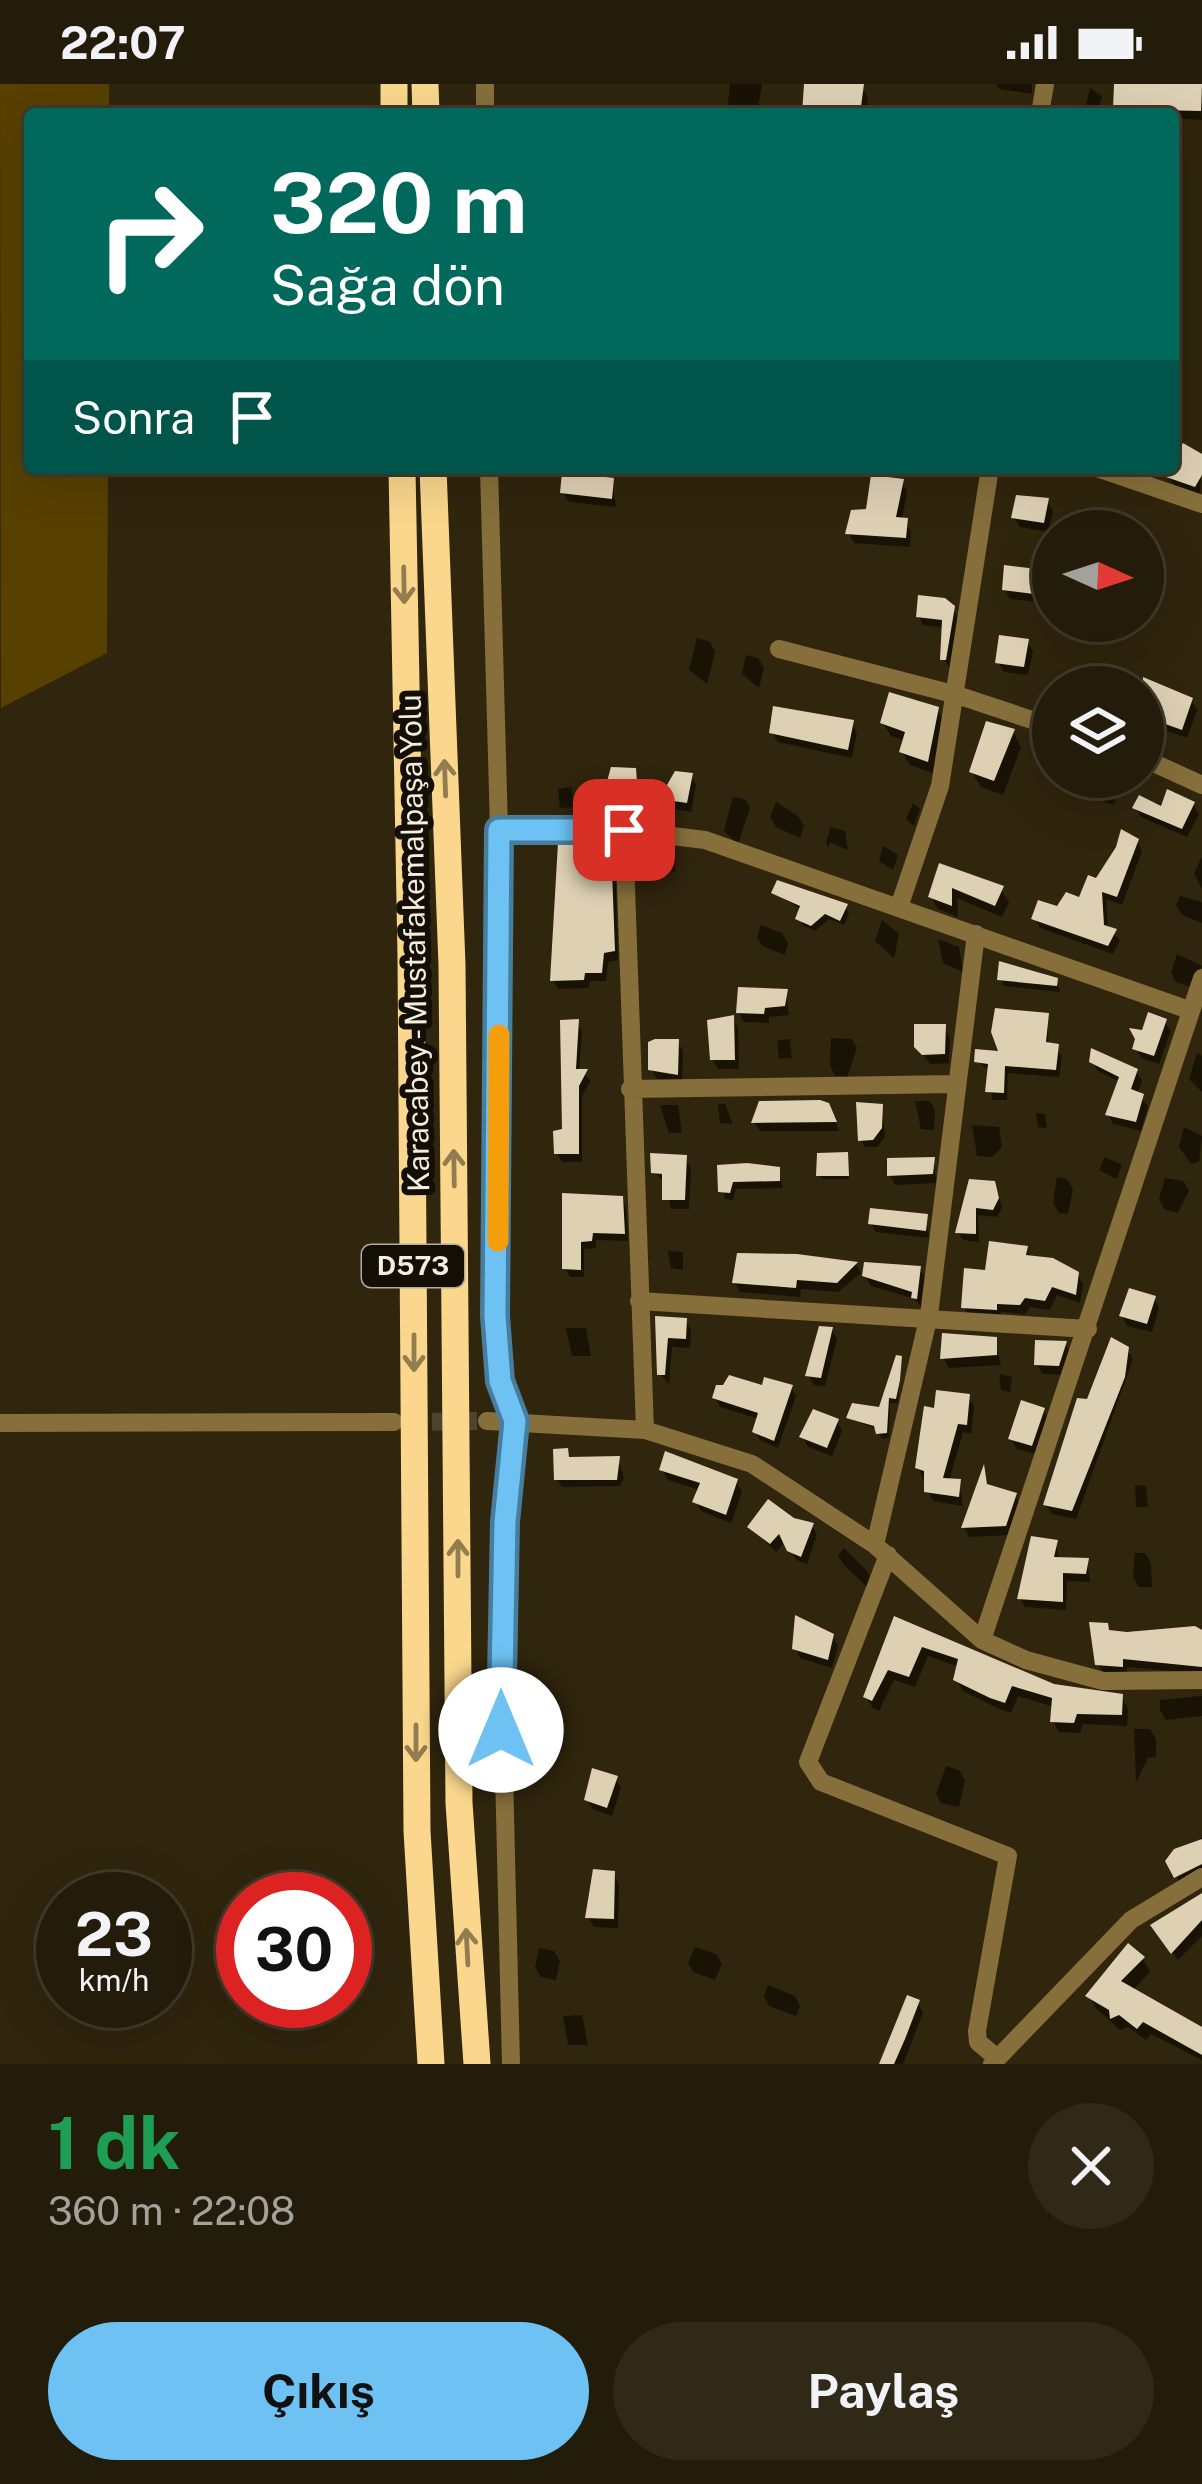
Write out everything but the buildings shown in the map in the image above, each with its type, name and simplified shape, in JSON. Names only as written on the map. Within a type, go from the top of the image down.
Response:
[{"type":"highway","name":"Karacabey - Mustafakemalpaşa Yolu","points":[[402,474],[412,956],[417,1831],[431,2064]]},
{"type":"highway","name":"Karacabey - Mustafakemalpaşa Yolu","points":[[433,474],[452,965],[458,1803],[477,2064]]},
{"type":"street","points":[[490,474],[499,830],[495,1316],[500,1381],[515,1421],[500,1647],[511,2064]]},
{"type":"street","points":[[900,904],[940,786],[989,474]]},
{"type":"street","points":[[1114,474],[1202,504]]},
{"type":"street","points":[[779,650],[957,695],[1032,720]]},
{"type":"street","points":[[1164,767],[1202,784]]},
{"type":"street","points":[[499,830],[624,830],[705,840],[900,904],[1189,1010]]},
{"type":"street","points":[[624,830],[645,1430]]},
{"type":"street","points":[[976,934],[929,1315],[882,1550],[808,1762],[821,1782],[1008,1856],[976,2032],[994,2061],[1131,1920],[1202,1877]]},
{"type":"street","points":[[982,1640],[1202,978]]},
{"type":"street","points":[[630,1089],[954,1084]]},
{"type":"street","points":[[639,1301],[929,1315],[1088,1329]]},
{"type":"street","points":[[487,1421],[645,1430],[752,1464],[882,1550],[982,1640],[1026,1660],[1103,1681],[1202,1680]]},
{"type":"street","points":[[0,1423],[394,1422]]},
{"type":"shaded area","points":[[0,84],[109,84],[109,108],[24,108],[24,474],[108,474],[107,653],[1,708]]},
{"type":"tunnel","points":[[405,1422],[487,1421]]},
{"type":"slow traffic","points":[[498,1241],[499,1035]]},
{"type":"route","points":[[501,1730],[505,1522],[515,1421],[500,1381],[495,1316],[499,830],[624,830]]}]
